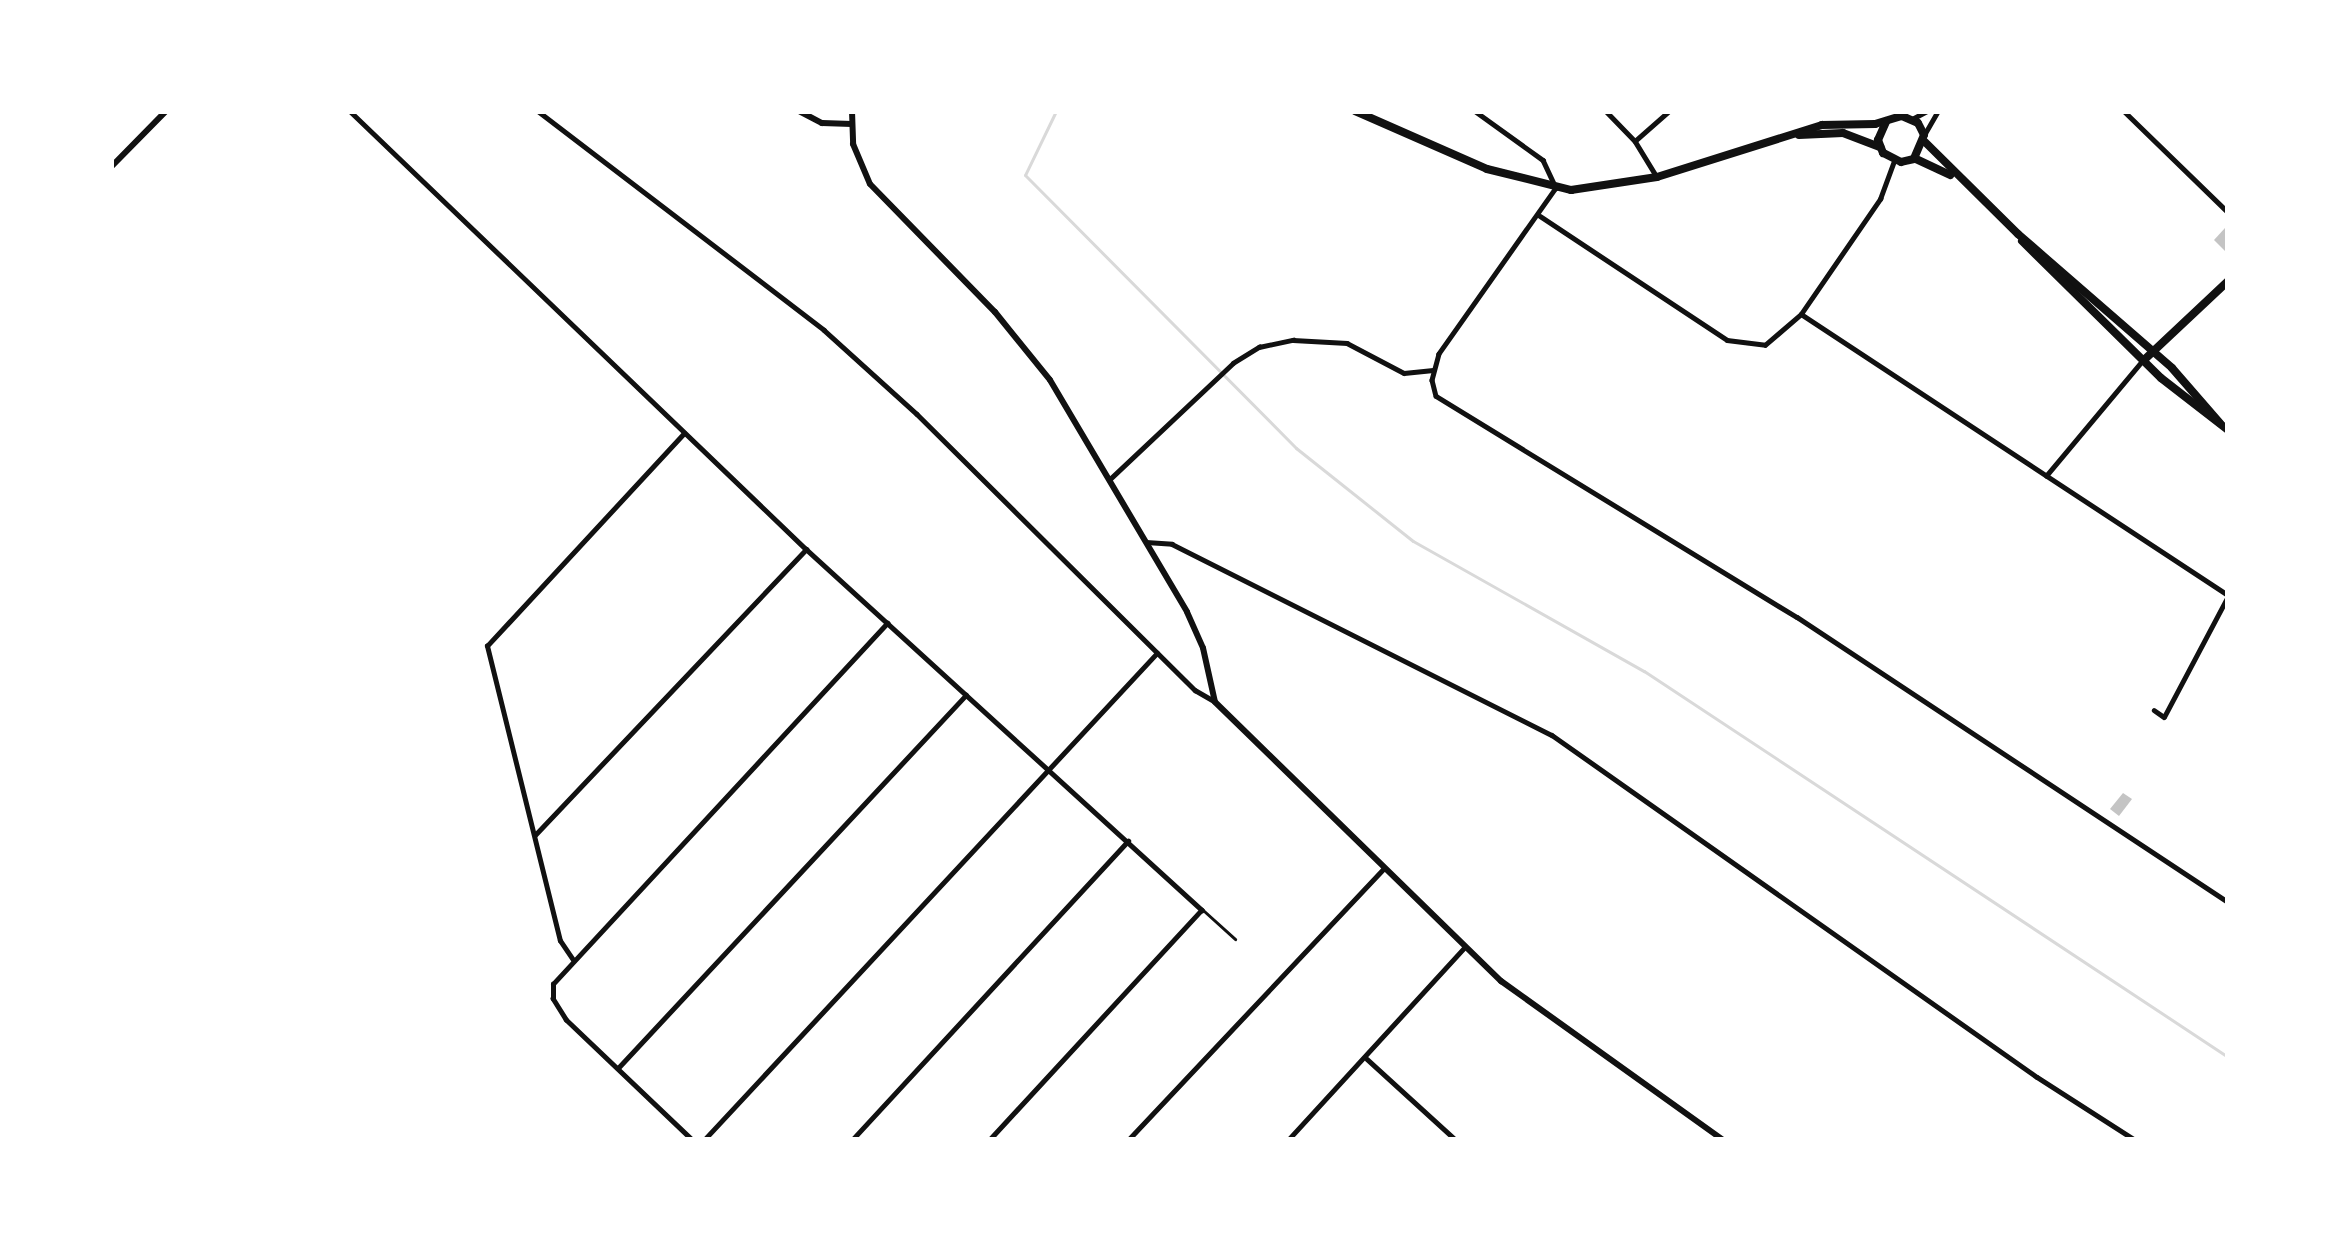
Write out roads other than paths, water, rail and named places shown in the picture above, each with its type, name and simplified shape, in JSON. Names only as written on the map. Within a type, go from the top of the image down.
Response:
[{"type":"main road","points":[[1355,111],[1486,169],[1556,188],[1594,189],[1658,177],[1822,125],[1908,116],[1961,179],[2155,352],[2224,426]]},
{"type":"main road","points":[[1880,147],[1891,117]]},
{"type":"main road","points":[[1791,136],[1843,134],[1880,147],[1894,161],[1914,159],[1961,179]]},
{"type":"main road","points":[[1914,159],[1925,138]]},
{"type":"main road","points":[[2018,234],[2029,252],[2144,360],[2224,426]]},
{"type":"main road","points":[[2144,360],[2228,280]]},
{"type":"street","points":[[111,167],[166,111]]},
{"type":"street","points":[[350,111],[806,549],[1202,910],[991,1140]]},
{"type":"street","points":[[538,111],[824,330],[1516,994],[1723,1140]]},
{"type":"street","points":[[800,111],[822,123],[851,124]]},
{"type":"street","points":[[852,111],[856,154],[870,184],[1029,351],[1109,480],[1204,648],[1215,702]]},
{"type":"street","points":[[1475,111],[1544,160],[1556,188],[1471,305],[1433,370],[1436,397],[1797,617],[2228,902]]},
{"type":"street","points":[[1606,111],[1635,141],[1658,177]]},
{"type":"street","points":[[1635,141],[1669,111]]},
{"type":"street","points":[[1908,116],[1928,111]]},
{"type":"street","points":[[1925,138],[1938,111]]},
{"type":"street","points":[[2124,111],[2228,212]]},
{"type":"street","points":[[1540,216],[1727,340],[1765,345],[1801,314],[1880,199],[1894,161]]},
{"type":"street","points":[[1801,314],[2228,595],[2164,717],[2154,710]]},
{"type":"street","points":[[1109,480],[1233,363],[1259,347],[1324,340],[1347,343],[1412,375],[1433,370]]},
{"type":"street","points":[[2047,476],[2144,360]]},
{"type":"street","points":[[573,960],[560,941],[487,646],[685,433]]},
{"type":"street","points":[[1146,542],[1172,544],[1552,735],[2135,1140]]},
{"type":"street","points":[[535,835],[806,549]]},
{"type":"street","points":[[692,1140],[566,1021],[551,989],[887,623]]},
{"type":"street","points":[[704,1140],[1157,653]]},
{"type":"street","points":[[618,1068],[966,695]]},
{"type":"street","points":[[852,1140],[1128,841]]},
{"type":"street","points":[[1128,1140],[1384,868]]},
{"type":"street","points":[[1288,1140],[1466,947]]},
{"type":"street","points":[[1365,1057],[1456,1140]]},
{"type":"lane","points":[[1202,910],[1235,939]]},
{"type":"waterway","points":[[1056,111],[1025,175],[1296,448],[1413,541],[1644,671],[2228,1057]]}]
